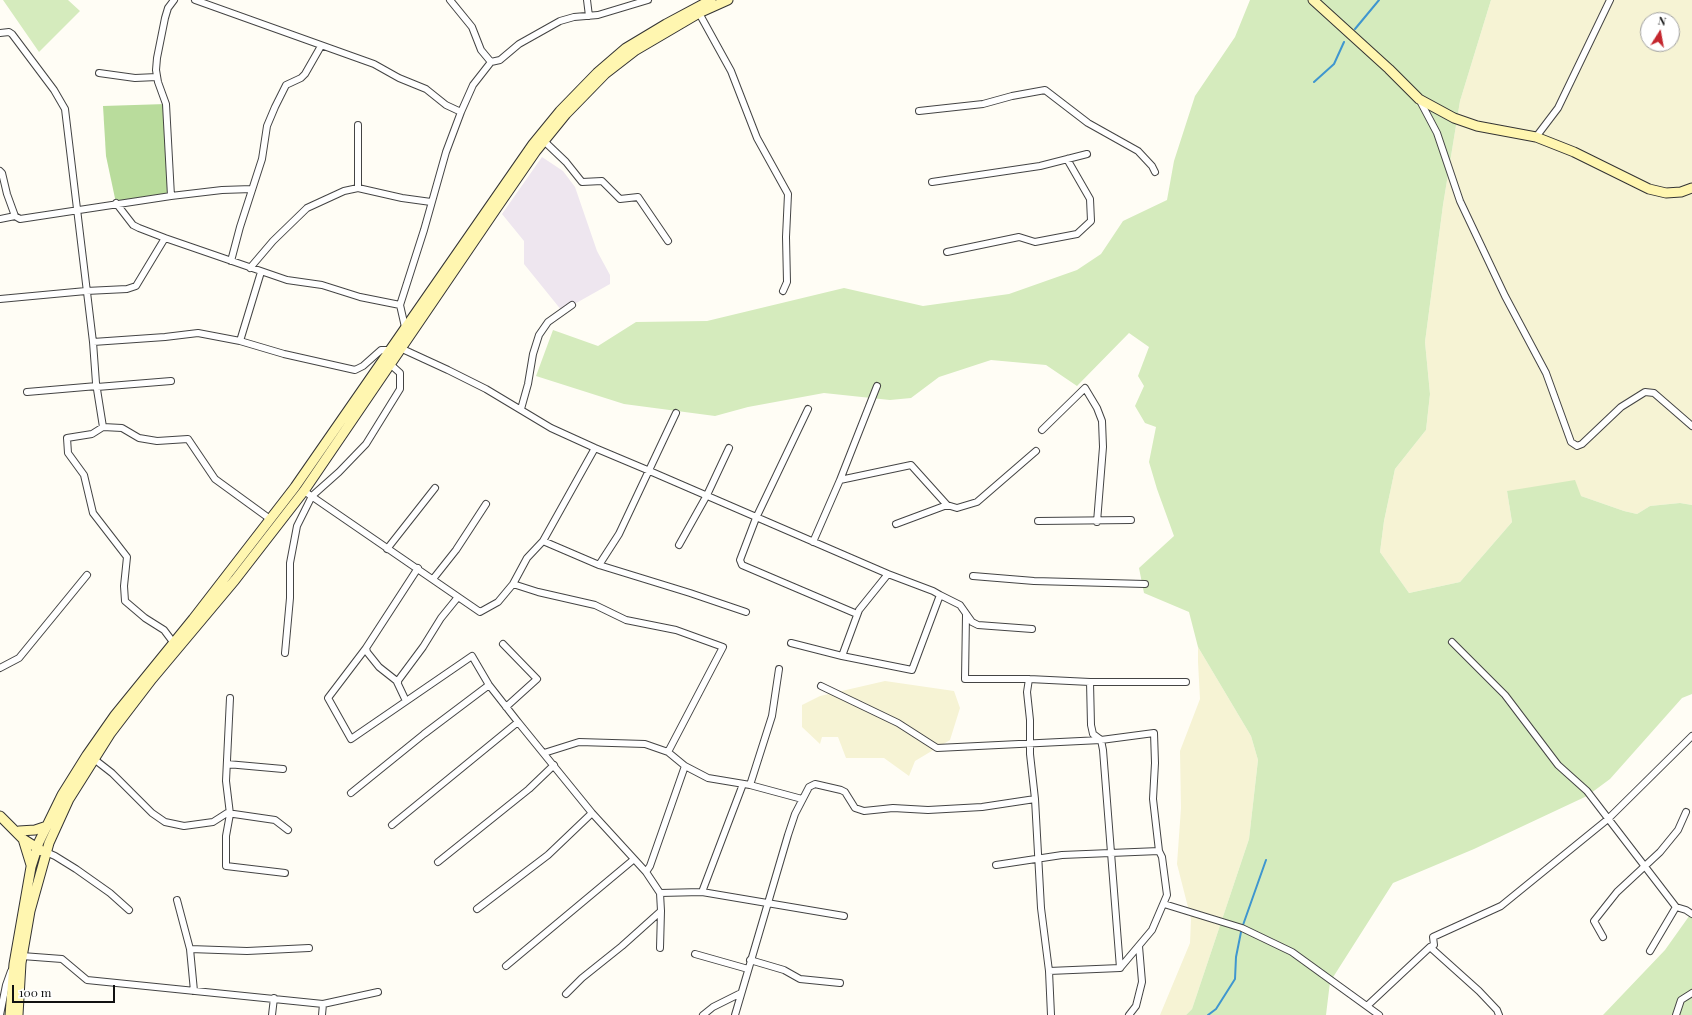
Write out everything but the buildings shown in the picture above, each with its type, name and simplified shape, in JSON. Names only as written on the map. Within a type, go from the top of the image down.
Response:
[{"type":"main road","points":[[10,1015],[14,964],[31,865],[45,849],[69,798],[110,734],[152,679],[308,493],[390,364],[394,348],[405,328],[533,144],[560,111],[597,73],[626,48],[666,24],[711,0]]},
{"type":"main road","points":[[18,1015],[22,956],[30,911],[45,849],[47,826],[62,795],[87,755],[115,715],[193,619],[304,474],[544,141],[566,114],[605,74],[636,50],[699,13],[728,0]]},
{"type":"main road","points":[[1313,0],[1389,69],[1419,99],[1454,118],[1477,126],[1536,137],[1574,152],[1648,189],[1666,193],[1681,192],[1692,188]]},
{"type":"main road","points":[[0,816],[18,833],[45,849]]},
{"type":"main road","points":[[18,833],[47,826]]},
{"type":"main road","points":[[18,833],[31,865]]},
{"type":"street","points":[[171,196],[166,104],[157,77],[157,58],[165,18],[168,8],[174,0]]},
{"type":"street","points":[[195,0],[320,46],[374,64],[399,78],[426,89],[446,105],[461,112]]},
{"type":"street","points":[[450,0],[472,27],[481,50],[490,62]]},
{"type":"street","points":[[587,0],[589,16]]},
{"type":"street","points":[[405,328],[400,305],[424,230],[446,152],[473,85],[490,62],[500,60],[519,44],[548,27],[574,17],[589,16],[648,0]]},
{"type":"street","points":[[1536,137],[1558,108],[1610,0]]},
{"type":"street","points":[[699,13],[731,71],[757,138],[788,194],[786,237],[787,282],[784,291]]},
{"type":"street","points":[[0,33],[9,32],[12,34],[61,100],[65,109],[97,387],[103,427]]},
{"type":"street","points":[[231,261],[262,159],[267,126],[284,88],[286,85],[301,78],[305,74],[320,46]]},
{"type":"street","points":[[99,73],[135,78],[157,77]]},
{"type":"street","points":[[919,111],[983,104],[1012,96],[1045,90],[1088,123],[1138,151],[1152,166],[1155,172]]},
{"type":"street","points":[[1419,99],[1437,133],[1460,201],[1505,296],[1546,373],[1571,442],[1577,446],[1587,441],[1621,407],[1645,392],[1654,393],[1692,426]]},
{"type":"street","points":[[358,125],[358,188]]},
{"type":"street","points":[[544,141],[566,162],[582,182],[602,181],[620,199],[638,197],[668,241]]},
{"type":"street","points":[[932,182],[1040,166],[1086,154]]},
{"type":"street","points":[[947,252],[1019,237],[1035,242],[1077,234],[1091,221],[1090,199],[1066,159]]},
{"type":"street","points":[[0,170],[15,216]]},
{"type":"street","points":[[250,268],[273,241],[307,208],[344,192],[358,188],[402,198],[431,202]]},
{"type":"street","points":[[0,219],[15,216],[20,219],[116,203],[171,196],[222,190],[252,189]]},
{"type":"street","points":[[116,203],[133,225],[165,238],[287,280],[322,285],[360,297],[400,305]]},
{"type":"street","points":[[0,299],[86,291],[127,289],[136,286],[165,238]]},
{"type":"street","points":[[240,341],[261,272]]},
{"type":"street","points":[[521,409],[528,384],[533,354],[539,335],[548,322],[572,305]]},
{"type":"street","points":[[93,342],[198,333],[240,341],[284,354],[355,370],[363,366],[380,350],[394,348],[448,370],[521,409],[551,428],[595,448],[650,470],[756,518],[888,574],[933,590],[960,605],[972,622],[978,625],[1032,628]]},
{"type":"street","points":[[285,653],[290,598],[290,563],[296,526],[308,493],[339,472],[366,444],[400,389],[400,373],[390,364]]},
{"type":"street","points":[[27,392],[171,380]]},
{"type":"street","points":[[812,542],[840,480],[877,386]]},
{"type":"street","points":[[1042,430],[1085,388],[1097,408],[1102,422],[1104,447],[1097,522]]},
{"type":"street","points":[[808,409],[756,518],[740,560],[742,565],[857,614]]},
{"type":"street","points":[[599,565],[617,538],[676,413]]},
{"type":"street","points":[[173,642],[164,630],[145,618],[125,601],[123,590],[127,557],[93,513],[84,475],[68,453],[67,438],[92,434],[103,427],[122,428],[139,438],[157,441],[188,438],[215,478],[270,519]]},
{"type":"street","points":[[308,493],[480,612],[498,602],[513,584],[527,558],[543,542],[595,448]]},
{"type":"street","points":[[679,545],[707,495],[729,448]]},
{"type":"street","points":[[840,480],[911,465],[947,505],[958,508],[977,502],[1036,451]]},
{"type":"street","points":[[387,549],[435,488]]},
{"type":"street","points":[[433,579],[456,550],[486,504]]},
{"type":"street","points":[[896,524],[947,505]]},
{"type":"street","points":[[1038,521],[1097,522],[1132,520]]},
{"type":"street","points":[[543,542],[599,565],[746,612]]},
{"type":"street","points":[[418,568],[366,648],[328,698],[351,739],[472,656],[489,685],[506,707],[592,813],[633,860],[646,872],[660,893],[660,948]]},
{"type":"street","points":[[842,656],[857,614],[888,574]]},
{"type":"street","points":[[0,668],[19,658],[87,575]]},
{"type":"street","points":[[973,576],[1034,581],[1145,584]]},
{"type":"street","points":[[513,584],[538,592],[596,605],[626,620],[676,630],[723,647],[668,752]]},
{"type":"street","points":[[791,643],[842,656],[912,670],[940,595]]},
{"type":"street","points":[[398,682],[423,647],[441,618],[458,597]]},
{"type":"street","points":[[966,615],[965,679],[1029,679],[1090,682],[1186,682]]},
{"type":"street","points":[[1452,642],[1505,695],[1558,765],[1587,791],[1676,907],[1686,910],[1692,914]]},
{"type":"street","points":[[503,644],[537,679],[506,707]]},
{"type":"street","points":[[366,648],[366,652],[379,668],[398,682],[406,701]]},
{"type":"street","points":[[750,785],[772,716],[779,669]]},
{"type":"street","points":[[1029,679],[1027,692],[1030,744],[1042,916],[1051,1015]]},
{"type":"street","points":[[1090,682],[1091,726],[1093,734],[1100,740],[1103,750],[1108,798],[1120,968]]},
{"type":"street","points":[[351,793],[424,734],[489,685]]},
{"type":"street","points":[[821,686],[898,724],[937,748],[1100,740],[1154,733],[1155,763],[1153,799],[1159,851],[1162,857],[1167,895],[1164,904],[1152,930],[1120,968],[1048,971]]},
{"type":"street","points":[[230,698],[226,781],[230,814],[226,836],[226,866],[285,873]]},
{"type":"street","points":[[392,825],[518,722]]},
{"type":"street","points":[[1367,1006],[1430,947],[1434,945],[1433,937],[1501,906],[1608,819],[1692,736]]},
{"type":"street","points":[[544,753],[579,742],[645,744],[668,752],[685,766],[708,778],[750,785],[802,800]]},
{"type":"street","points":[[94,759],[112,773],[152,813],[166,822],[184,826],[213,822],[227,813],[275,820],[288,830]]},
{"type":"street","points":[[227,764],[283,769]]},
{"type":"street","points":[[438,862],[529,789],[554,765]]},
{"type":"street","points":[[646,872],[650,866],[685,766]]},
{"type":"street","points":[[702,892],[743,784]]},
{"type":"street","points":[[735,1015],[788,835],[802,800],[809,787],[815,784],[845,792],[855,808],[864,811],[893,808],[928,810],[982,807],[1035,799]]},
{"type":"street","points":[[1603,937],[1594,921],[1617,892],[1660,852],[1678,830],[1686,812]]},
{"type":"street","points":[[477,909],[548,855],[592,813]]},
{"type":"street","points":[[45,849],[110,893],[129,910]]},
{"type":"street","points":[[996,865],[1039,858],[1111,852],[1159,851]]},
{"type":"street","points":[[506,966],[633,860]]},
{"type":"street","points":[[660,893],[702,892],[844,916]]},
{"type":"street","points":[[177,900],[190,949],[194,991]]},
{"type":"street","points":[[1164,904],[1242,928],[1292,952],[1379,1015]]},
{"type":"street","points":[[1650,951],[1676,907]]},
{"type":"street","points":[[566,994],[582,978],[622,946],[661,911]]},
{"type":"street","points":[[1129,1015],[1136,1006],[1142,982],[1139,946]]},
{"type":"street","points":[[1430,947],[1479,992],[1497,1010],[1499,1015]]},
{"type":"street","points":[[190,949],[247,951],[309,948]]},
{"type":"street","points":[[695,954],[748,969]]},
{"type":"street","points":[[22,956],[62,959],[87,980],[194,991],[323,1004],[378,992]]},
{"type":"street","points":[[750,960],[784,970],[800,979],[840,983]]},
{"type":"street","points":[[0,1015],[6,985],[14,964]]},
{"type":"street","points":[[703,1015],[713,1007],[741,993]]},
{"type":"street","points":[[1676,1015],[1681,1000],[1692,993]]},
{"type":"street","points":[[272,1015],[274,998]]},
{"type":"street","points":[[322,1015],[323,1004]]},
{"type":"shaded area","points":[[1491,0],[1692,0],[1692,505],[1680,503],[1650,506],[1637,514],[1581,496],[1507,491],[1512,522],[1460,582],[1409,593],[1380,552],[1384,521],[1395,469],[1426,430],[1430,394],[1425,342],[1443,205],[1460,101]]},
{"type":"shaded area","points":[[542,157],[563,171],[575,187],[597,251],[610,275],[610,284],[562,311],[524,264],[524,241],[502,214]]},
{"type":"shaded area","points":[[1198,647],[1251,736],[1258,760],[1249,839],[1192,1009],[1186,1015],[1160,1015],[1190,943],[1191,919],[1177,864],[1181,808],[1180,751],[1200,699]]},
{"type":"shaded area","points":[[885,681],[954,691],[960,708],[950,740],[915,761],[909,776],[884,758],[846,758],[838,737],[822,737],[820,744],[802,727],[802,705],[820,696]]},
{"type":"green space","points":[[3,0],[68,0],[80,11],[39,52]]},
{"type":"green space","points":[[1250,0],[1491,0],[1460,101],[1443,205],[1425,342],[1430,394],[1426,430],[1395,469],[1384,521],[1380,552],[1409,593],[1460,582],[1512,522],[1507,491],[1575,480],[1581,496],[1637,514],[1650,506],[1680,503],[1692,505],[1692,694],[1682,698],[1610,779],[1587,796],[1474,849],[1393,883],[1330,982],[1326,1015],[1186,1015],[1192,1009],[1249,839],[1258,760],[1251,736],[1198,647],[1189,612],[1144,593],[1139,568],[1174,536],[1149,462],[1156,427],[1145,423],[1135,406],[1144,386],[1138,376],[1149,347],[1129,333],[1077,386],[1046,365],[991,360],[939,377],[911,398],[890,400],[824,393],[748,407],[715,416],[624,404],[536,376],[553,330],[598,346],[636,322],[707,321],[844,288],[923,306],[1009,294],[1077,270],[1101,254],[1123,221],[1167,200],[1174,161],[1195,96],[1235,37]]},
{"type":"green space","points":[[166,104],[171,196],[116,203],[106,156],[103,106]]},
{"type":"green space","points":[[1692,912],[1692,1015],[1603,1015],[1665,950]]},
{"type":"waterway","points":[[1355,29],[1379,0]]},
{"type":"waterway","points":[[1314,82],[1334,64],[1344,42]]},
{"type":"waterway","points":[[1243,925],[1266,860]]},
{"type":"waterway","points":[[1208,1015],[1216,1009],[1235,979],[1236,957],[1241,932]]}]
